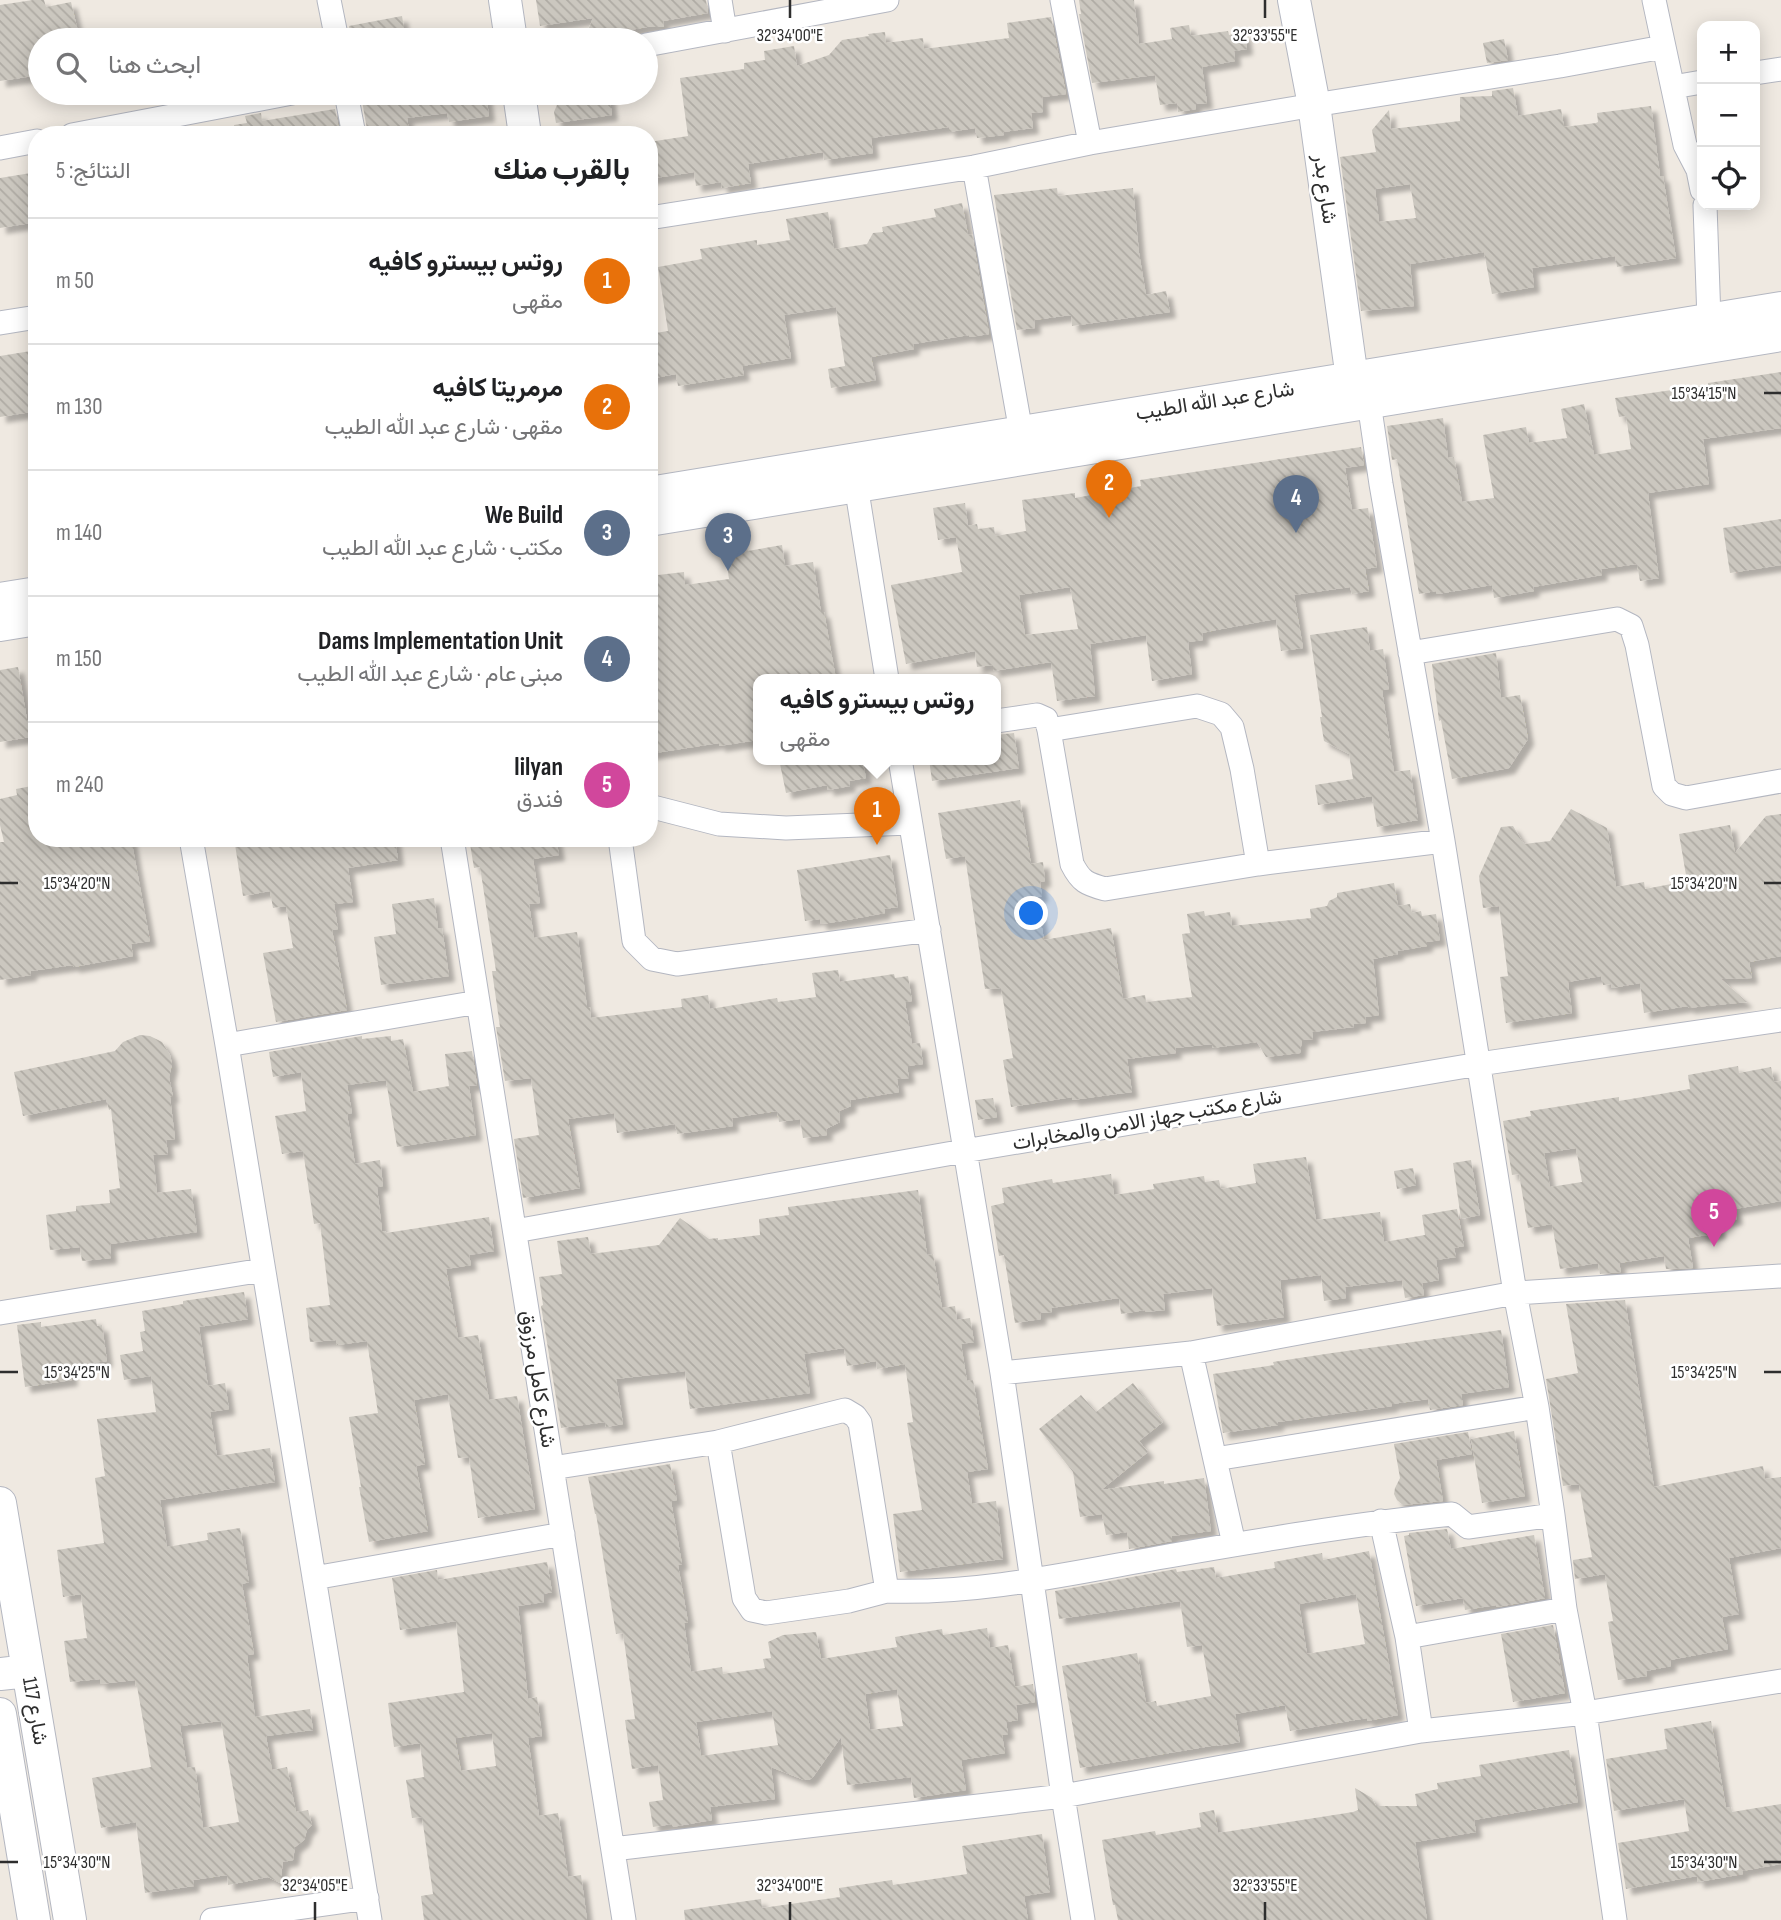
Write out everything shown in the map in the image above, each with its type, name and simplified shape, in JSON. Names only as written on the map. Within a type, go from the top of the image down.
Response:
[{"type":"main road","points":[[505,0],[509,28]]},
{"type":"main road","name":"شارع بدر","points":[[1294,0],[1314,105],[1360,390]]},
{"type":"main road","points":[[521,105],[524,126]]},
{"type":"main road","name":"شارع عبد الله الطيب","points":[[658,518],[856,485],[1781,308]]},
{"type":"main road","name":"شارع عبد الله الطيب","points":[[658,492],[1021,432],[1781,335]]},
{"type":"main road","points":[[0,599],[28,594]]},
{"type":"main road","points":[[0,625],[28,620]]},
{"type":"main road","name":"شارع 117","points":[[0,1503],[14,1672],[70,1920]]},
{"type":"main road","name":"شارع 117","points":[[0,1714],[5,1773],[34,1920]]},
{"type":"street","points":[[329,0],[335,28]]},
{"type":"street","points":[[720,0],[725,31]]},
{"type":"street","points":[[658,43],[887,0]]},
{"type":"street","points":[[1062,0],[1090,144]]},
{"type":"street","points":[[1654,0],[1685,145],[1697,168]]},
{"type":"street","points":[[658,217],[974,167],[1090,144],[1663,47]]},
{"type":"street","points":[[1760,72],[1781,69]]},
{"type":"street","points":[[1673,87],[1697,83]]},
{"type":"street","points":[[119,126],[229,105]]},
{"type":"street","points":[[348,105],[352,126]]},
{"type":"street","points":[[0,148],[28,143]]},
{"type":"street","points":[[974,167],[1021,432]]},
{"type":"street","points":[[1704,210],[1709,320]]},
{"type":"street","points":[[0,323],[28,318]]},
{"type":"street","points":[[1360,390],[1443,841],[1515,1293],[1536,1407],[1565,1609],[1585,1713],[1615,1920]]},
{"type":"street","points":[[856,485],[886,674]]},
{"type":"street","points":[[1410,653],[1617,619],[1631,626],[1637,645],[1664,786],[1672,794],[1686,798],[1781,781]]},
{"type":"street","points":[[1049,730],[1197,706],[1221,714],[1232,727],[1258,864]]},
{"type":"street","points":[[1001,720],[1037,715],[1046,719],[1072,864],[1078,875],[1088,884],[1105,888],[1258,864],[1443,841]]},
{"type":"street","points":[[901,765],[1002,1373],[1083,1920]]},
{"type":"street","points":[[658,808],[719,824],[786,828],[909,823]]},
{"type":"street","points":[[193,847],[368,1909],[212,1920]]},
{"type":"street","name":"شارع كامل مرزوق","points":[[453,847],[624,1920]]},
{"type":"street","points":[[622,847],[634,941],[652,959],[677,964],[929,930]]},
{"type":"street","points":[[227,1045],[478,1002]]},
{"type":"street","name":"شارع مكتب جهاز الامن والمخابرات","points":[[514,1231],[964,1151],[1479,1065],[1781,1020]]},
{"type":"street","points":[[0,1312],[263,1270]]},
{"type":"street","points":[[1002,1373],[1191,1353],[1515,1293],[1781,1276]]},
{"type":"street","points":[[1191,1353],[1234,1544]]},
{"type":"street","points":[[1214,1459],[1536,1407]]},
{"type":"street","points":[[552,1468],[718,1443],[845,1410],[860,1423],[887,1591]]},
{"type":"street","points":[[718,1443],[744,1598],[752,1610],[766,1613],[849,1601],[887,1591],[923,1592],[994,1587],[1381,1521],[1452,1514],[1468,1527],[1553,1516]]},
{"type":"street","points":[[1381,1521],[1407,1637],[1421,1731]]},
{"type":"street","points":[[314,1577],[563,1534]]},
{"type":"street","points":[[1407,1637],[1565,1609]]},
{"type":"street","points":[[613,1849],[1063,1796],[1421,1731],[1585,1713],[1781,1681]]},
{"type":"building","points":[[44,0],[46,7],[71,2],[77,28],[28,28],[28,77],[0,81],[0,5]]},
{"type":"building","points":[[536,0],[706,0],[708,13],[663,21],[664,27],[589,28],[593,18],[540,26]]},
{"type":"building","points":[[1079,0],[1134,0],[1139,44],[1172,39],[1170,28],[1189,25],[1191,36],[1228,31],[1229,35],[1245,33],[1247,49],[1234,51],[1235,61],[1202,67],[1207,103],[1195,104],[1196,109],[1178,112],[1177,103],[1160,105],[1155,75],[1092,83],[1079,14]]},
{"type":"building","points":[[402,16],[404,28],[349,28]]},
{"type":"building","points":[[1051,17],[1066,94],[1042,97],[1043,112],[1031,113],[1033,128],[977,138],[975,128],[949,132],[949,127],[871,138],[873,153],[824,160],[823,152],[748,164],[751,183],[722,188],[721,182],[696,186],[694,172],[658,178],[658,141],[688,136],[680,78],[744,69],[744,63],[765,60],[764,51],[794,46],[797,66],[829,55],[842,40],[869,36],[868,34],[885,32],[886,43],[923,38],[924,49],[1009,38],[1007,23]]},
{"type":"building","points":[[1504,39],[1508,60],[1487,63],[1483,43]]},
{"type":"building","points":[[1513,88],[1518,116],[1561,109],[1564,127],[1596,123],[1597,113],[1651,106],[1660,176],[1663,176],[1676,258],[1617,267],[1615,256],[1532,268],[1534,287],[1492,294],[1484,252],[1410,264],[1414,306],[1361,311],[1340,157],[1376,152],[1372,130],[1389,110],[1391,129],[1460,121],[1460,97],[1492,96],[1492,91]],"holes":[[[1410,184],[1416,218],[1379,222],[1375,189]]]},
{"type":"building","points":[[363,105],[488,105],[489,116],[449,122],[447,113],[407,118],[408,126],[366,126]]},
{"type":"building","points":[[557,105],[611,105],[612,115],[556,123],[554,112]]},
{"type":"building","points":[[335,109],[338,126],[234,126],[247,123],[245,116],[261,113],[262,121]]},
{"type":"building","points":[[28,173],[28,223],[0,228],[0,178]]},
{"type":"building","points":[[1057,188],[1058,196],[1133,188],[1146,295],[1166,291],[1170,312],[1072,326],[1071,315],[1034,320],[1035,328],[1017,330],[994,195]]},
{"type":"building","points":[[962,203],[968,235],[972,234],[989,334],[913,344],[914,349],[871,357],[876,380],[831,388],[828,369],[845,366],[836,307],[784,315],[791,358],[742,366],[744,375],[678,386],[676,374],[658,377],[658,333],[668,331],[658,267],[702,259],[700,249],[757,240],[757,245],[790,240],[786,219],[828,212],[834,249],[867,244],[873,233],[883,232],[882,227],[936,217],[934,209]]},
{"type":"building","points":[[28,351],[28,412],[0,417],[0,356]]},
{"type":"building","points":[[1781,372],[1781,428],[1703,439],[1709,484],[1648,493],[1659,578],[1640,581],[1637,564],[1601,569],[1602,575],[1533,587],[1534,591],[1494,598],[1492,585],[1437,594],[1436,591],[1419,594],[1397,459],[1392,460],[1387,426],[1443,418],[1448,458],[1454,457],[1462,502],[1494,498],[1483,435],[1526,427],[1529,443],[1567,438],[1561,409],[1584,404],[1594,455],[1631,449],[1626,416],[1619,417],[1615,398]]},
{"type":"building","points":[[1361,447],[1364,465],[1345,468],[1352,510],[1368,508],[1377,567],[1365,569],[1369,591],[1352,594],[1350,587],[1294,595],[1303,648],[1281,651],[1276,619],[1202,633],[1203,640],[1188,642],[1192,674],[1152,681],[1146,635],[1090,644],[1095,696],[1057,701],[1051,662],[993,671],[993,665],[977,667],[975,651],[906,664],[891,585],[962,572],[956,537],[938,540],[933,508],[965,503],[968,526],[977,524],[978,529],[994,527],[995,536],[1026,531],[1022,500],[1075,493],[1075,498],[1141,486],[1140,480]],"holes":[[[1070,587],[1078,629],[1025,635],[1019,595]]]},
{"type":"building","points":[[1781,519],[1781,565],[1730,573],[1723,528]]},
{"type":"building","points":[[741,543],[742,552],[782,545],[785,566],[813,562],[835,674],[753,674],[753,741],[658,753],[658,575],[684,572],[685,585],[729,579],[724,545]]},
{"type":"building","points":[[1367,627],[1370,651],[1383,649],[1389,689],[1382,690],[1394,772],[1410,770],[1418,820],[1377,827],[1372,796],[1318,805],[1315,785],[1353,779],[1349,754],[1324,741],[1310,635]]},
{"type":"building","points":[[1496,653],[1501,698],[1520,695],[1528,739],[1509,768],[1452,779],[1441,720],[1439,721],[1432,664]]},
{"type":"building","points":[[18,667],[28,737],[0,742],[0,670]]},
{"type":"building","points":[[1014,733],[1019,768],[932,781],[930,765],[1001,765],[1001,734]]},
{"type":"building","points":[[780,765],[863,765],[866,778],[849,781],[850,786],[828,790],[827,785],[786,793]]},
{"type":"building","points":[[28,787],[28,847],[133,847],[150,941],[131,944],[133,956],[74,967],[31,971],[31,975],[0,980],[0,842],[4,842],[0,825],[0,799],[17,795],[16,789]]},
{"type":"building","points":[[1020,800],[1031,864],[1043,862],[1045,881],[1040,882],[1042,896],[1037,897],[1044,940],[1111,928],[1123,999],[1145,995],[1146,1002],[1192,997],[1182,934],[1190,933],[1187,914],[1204,911],[1205,916],[1230,912],[1232,926],[1311,918],[1310,909],[1327,906],[1329,901],[1337,897],[1337,893],[1394,883],[1398,906],[1410,904],[1412,913],[1421,911],[1422,916],[1436,914],[1440,940],[1427,942],[1427,946],[1373,959],[1379,1015],[1365,1017],[1366,1023],[1354,1024],[1354,1027],[1312,1032],[1313,1039],[1302,1040],[1300,1053],[1266,1057],[1257,1042],[1212,1048],[1212,1044],[1175,1048],[1176,1053],[1127,1059],[1132,1092],[1072,1100],[1072,1097],[1011,1107],[1003,1060],[1013,1058],[1001,988],[985,989],[965,856],[946,859],[938,813]]},
{"type":"building","points":[[1571,809],[1607,828],[1616,887],[1644,882],[1645,889],[1687,881],[1679,834],[1730,825],[1735,853],[1766,816],[1781,814],[1781,956],[1749,962],[1752,978],[1721,979],[1747,1002],[1688,1006],[1644,1013],[1640,983],[1612,988],[1611,984],[1603,985],[1601,976],[1568,982],[1572,1013],[1506,1023],[1500,977],[1508,976],[1499,906],[1483,908],[1479,876],[1501,827],[1513,826],[1524,844],[1550,841]]},
{"type":"building","points":[[235,847],[396,847],[398,860],[348,868],[353,902],[334,904],[338,929],[332,930],[347,1010],[276,1022],[263,953],[293,948],[286,906],[273,908],[270,891],[243,896]]},
{"type":"building","points":[[470,847],[558,847],[559,855],[533,859],[540,903],[529,904],[534,938],[577,932],[587,1007],[590,1007],[591,1018],[682,1007],[681,999],[708,995],[710,1009],[777,998],[778,1002],[816,997],[812,973],[838,970],[840,982],[894,974],[895,978],[908,976],[912,1001],[905,1002],[912,1044],[920,1043],[923,1064],[907,1066],[909,1078],[897,1079],[899,1092],[850,1100],[851,1106],[839,1111],[840,1122],[826,1129],[827,1135],[803,1138],[800,1119],[779,1122],[777,1111],[732,1118],[733,1126],[677,1134],[675,1124],[617,1133],[614,1113],[568,1119],[580,1188],[523,1198],[514,1139],[539,1135],[531,1078],[505,1081],[496,1027],[500,1027],[492,971],[496,971],[480,867],[474,868]]},
{"type":"building","points":[[890,855],[898,907],[884,909],[885,913],[842,921],[821,924],[820,919],[805,921],[797,870]]},
{"type":"building","points":[[434,898],[438,928],[442,928],[449,976],[381,985],[374,937],[396,934],[392,904]]},
{"type":"building","points":[[140,1035],[162,1042],[172,1064],[169,1077],[175,1139],[166,1140],[168,1154],[153,1155],[157,1193],[191,1189],[197,1232],[110,1244],[111,1258],[82,1261],[80,1247],[50,1250],[46,1215],[76,1211],[76,1206],[110,1203],[109,1190],[120,1188],[111,1109],[109,1110],[106,1099],[23,1116],[14,1072],[115,1051],[123,1042]]},
{"type":"building","points":[[362,1036],[362,1039],[391,1036],[391,1041],[403,1039],[413,1092],[449,1086],[445,1054],[472,1051],[477,1085],[469,1086],[476,1135],[397,1147],[386,1080],[347,1085],[352,1113],[347,1114],[355,1164],[380,1160],[383,1186],[377,1187],[382,1231],[386,1233],[489,1217],[494,1251],[469,1255],[471,1265],[446,1269],[458,1338],[478,1335],[489,1400],[517,1396],[535,1509],[478,1518],[469,1457],[458,1458],[448,1394],[414,1400],[425,1464],[416,1466],[428,1531],[369,1542],[349,1417],[378,1413],[367,1341],[337,1345],[336,1340],[310,1342],[306,1308],[330,1305],[320,1223],[314,1224],[303,1151],[282,1154],[275,1116],[306,1111],[301,1072],[273,1077],[269,1052]]},
{"type":"building","points":[[1738,1066],[1739,1073],[1771,1067],[1774,1082],[1781,1081],[1781,1201],[1735,1209],[1737,1219],[1718,1222],[1720,1233],[1688,1238],[1693,1268],[1666,1269],[1664,1256],[1619,1263],[1621,1272],[1600,1274],[1598,1263],[1560,1269],[1552,1224],[1528,1228],[1519,1174],[1512,1175],[1503,1121],[1531,1116],[1530,1111],[1619,1097],[1619,1101],[1690,1089],[1688,1075]],"holes":[[[1576,1148],[1582,1182],[1550,1187],[1544,1153]]]},
{"type":"building","points":[[993,1098],[997,1117],[978,1120],[975,1100]]},
{"type":"building","points":[[1306,1157],[1316,1220],[1380,1212],[1384,1242],[1425,1235],[1422,1215],[1457,1209],[1464,1246],[1454,1248],[1456,1257],[1436,1260],[1439,1280],[1422,1283],[1424,1295],[1405,1298],[1402,1280],[1345,1287],[1346,1298],[1324,1301],[1321,1275],[1280,1280],[1284,1317],[1217,1326],[1212,1288],[1163,1294],[1165,1310],[1121,1314],[1119,1298],[1051,1308],[1052,1312],[1040,1313],[1041,1319],[1015,1323],[1004,1255],[999,1256],[991,1206],[1004,1203],[1002,1188],[1052,1179],[1053,1183],[1111,1174],[1114,1195],[1154,1189],[1153,1184],[1204,1176],[1205,1182],[1219,1180],[1221,1189],[1256,1183],[1253,1164]]},
{"type":"building","points":[[1471,1160],[1480,1215],[1461,1219],[1453,1163]]},
{"type":"building","points":[[1413,1168],[1416,1185],[1397,1189],[1394,1171]]},
{"type":"building","points":[[918,1190],[927,1255],[933,1254],[942,1308],[955,1306],[957,1320],[970,1318],[974,1342],[961,1344],[967,1381],[973,1380],[988,1469],[967,1472],[972,1504],[996,1501],[1003,1559],[900,1572],[893,1514],[922,1510],[907,1423],[913,1422],[905,1364],[877,1369],[876,1361],[847,1366],[844,1348],[804,1354],[810,1393],[690,1409],[685,1371],[616,1379],[623,1424],[606,1427],[605,1422],[561,1428],[541,1306],[539,1277],[562,1274],[557,1241],[588,1237],[591,1254],[659,1245],[680,1218],[709,1239],[760,1235],[759,1219],[789,1215],[788,1207]]},
{"type":"building","points":[[244,1292],[248,1319],[199,1327],[208,1386],[225,1383],[229,1409],[210,1412],[217,1456],[270,1448],[275,1482],[160,1500],[167,1547],[208,1540],[207,1533],[240,1528],[249,1582],[242,1584],[254,1654],[247,1655],[255,1717],[310,1709],[313,1730],[266,1736],[272,1770],[287,1767],[296,1812],[308,1810],[312,1825],[304,1840],[295,1847],[293,1860],[283,1862],[280,1883],[268,1877],[228,1885],[227,1875],[193,1880],[194,1886],[145,1893],[136,1822],[101,1828],[92,1778],[151,1767],[137,1686],[135,1680],[100,1684],[100,1679],[70,1682],[64,1641],[87,1638],[81,1594],[63,1597],[57,1550],[104,1543],[95,1478],[105,1476],[97,1419],[156,1412],[151,1376],[124,1380],[120,1355],[143,1351],[140,1332],[145,1331],[142,1311],[183,1304],[183,1301]],"holes":[[[221,1721],[239,1822],[203,1828],[195,1767],[187,1768],[180,1726]]]},
{"type":"building","points":[[1625,1300],[1654,1487],[1763,1466],[1765,1479],[1781,1477],[1781,1548],[1729,1558],[1739,1614],[1722,1617],[1728,1649],[1670,1660],[1671,1666],[1646,1671],[1647,1676],[1618,1680],[1608,1622],[1613,1621],[1605,1574],[1575,1579],[1573,1560],[1592,1557],[1579,1484],[1563,1486],[1546,1379],[1578,1373],[1566,1304]]},
{"type":"building","points":[[96,1319],[97,1326],[102,1325],[107,1361],[70,1366],[72,1380],[25,1387],[17,1325],[41,1322],[41,1327]]},
{"type":"building","points":[[1501,1330],[1509,1387],[1461,1394],[1463,1405],[1430,1410],[1428,1399],[1223,1433],[1213,1374],[1274,1365],[1273,1362]]},
{"type":"building","points":[[1133,1383],[1163,1422],[1139,1441],[1148,1452],[1101,1490],[1204,1478],[1211,1531],[1172,1536],[1172,1541],[1129,1549],[1127,1532],[1106,1535],[1102,1514],[1080,1517],[1073,1472],[1039,1429],[1081,1395],[1096,1412]]},
{"type":"building","points":[[1514,1431],[1525,1496],[1482,1503],[1471,1439]]},
{"type":"building","points":[[1468,1432],[1472,1454],[1436,1460],[1443,1501],[1403,1505],[1397,1500],[1394,1494],[1400,1478],[1394,1444]]},
{"type":"building","points":[[670,1464],[677,1500],[671,1501],[682,1564],[678,1565],[688,1622],[684,1623],[691,1672],[722,1667],[723,1674],[765,1668],[763,1659],[771,1658],[768,1642],[783,1635],[816,1632],[821,1659],[897,1647],[895,1637],[942,1629],[943,1635],[987,1628],[990,1648],[1008,1645],[1015,1687],[1033,1684],[1035,1702],[1016,1705],[1018,1720],[1006,1722],[1008,1734],[1002,1735],[1005,1753],[961,1760],[966,1790],[914,1798],[911,1777],[847,1785],[841,1737],[809,1780],[771,1767],[775,1799],[710,1807],[712,1820],[672,1827],[672,1824],[653,1827],[649,1802],[663,1800],[658,1765],[632,1769],[625,1720],[635,1719],[623,1633],[616,1634],[588,1477]],"holes":[[[897,1689],[903,1726],[870,1730],[865,1694]],[[772,1711],[778,1745],[701,1756],[696,1722]]]},
{"type":"building","points":[[1447,1529],[1451,1549],[1534,1535],[1545,1598],[1465,1610],[1463,1598],[1416,1606],[1404,1536],[1409,1533]]},
{"type":"building","points":[[1369,1551],[1398,1715],[1290,1731],[1285,1705],[1235,1714],[1240,1742],[1080,1768],[1062,1666],[1137,1653],[1146,1703],[1156,1701],[1157,1706],[1211,1696],[1202,1645],[1187,1647],[1180,1601],[1059,1619],[1055,1591],[1176,1569],[1177,1572],[1214,1567],[1216,1578],[1275,1568],[1274,1562],[1322,1553],[1323,1560]],"holes":[[[1356,1594],[1365,1644],[1307,1654],[1299,1604]]]},
{"type":"building","points":[[547,1562],[552,1592],[543,1594],[544,1602],[518,1606],[528,1699],[537,1697],[542,1736],[528,1738],[539,1816],[558,1813],[568,1877],[581,1875],[587,1920],[424,1920],[421,1896],[433,1894],[422,1817],[412,1818],[406,1780],[424,1777],[420,1743],[394,1747],[388,1703],[464,1692],[456,1621],[400,1630],[392,1578],[437,1570],[438,1580]],"holes":[[[492,1733],[496,1766],[461,1771],[455,1738]]]},
{"type":"building","points":[[1553,1625],[1565,1693],[1513,1702],[1501,1634]]},
{"type":"building","points":[[1711,1721],[1726,1808],[1731,1807],[1732,1812],[1781,1804],[1781,1864],[1698,1882],[1697,1876],[1626,1889],[1618,1843],[1689,1831],[1684,1799],[1614,1811],[1606,1759],[1667,1749],[1664,1729]]},
{"type":"building","points":[[1569,1750],[1578,1802],[1474,1820],[1476,1832],[1415,1842],[1427,1920],[1118,1920],[1102,1840],[1201,1827],[1199,1813],[1214,1810],[1218,1833],[1353,1812],[1358,1810],[1355,1788],[1372,1798],[1376,1806],[1417,1806],[1415,1794],[1438,1789],[1437,1783],[1481,1776],[1479,1765]]},
{"type":"building","points":[[1042,1834],[1050,1892],[1024,1896],[1028,1920],[685,1920],[684,1910],[761,1899],[762,1908],[840,1897],[839,1888],[892,1880],[893,1885],[967,1874],[962,1846]]},
{"type":"place","name":"مرمريتا كافيه","points":[[1109,518]]},
{"type":"place","name":"Dams Implementation Unit","points":[[1296,533]]},
{"type":"place","name":"We Build","points":[[728,571]]},
{"type":"place","name":"روتس بيسترو كافيه","points":[[877,845]]},
{"type":"place","name":"lilyan","points":[[1714,1247]]}]
